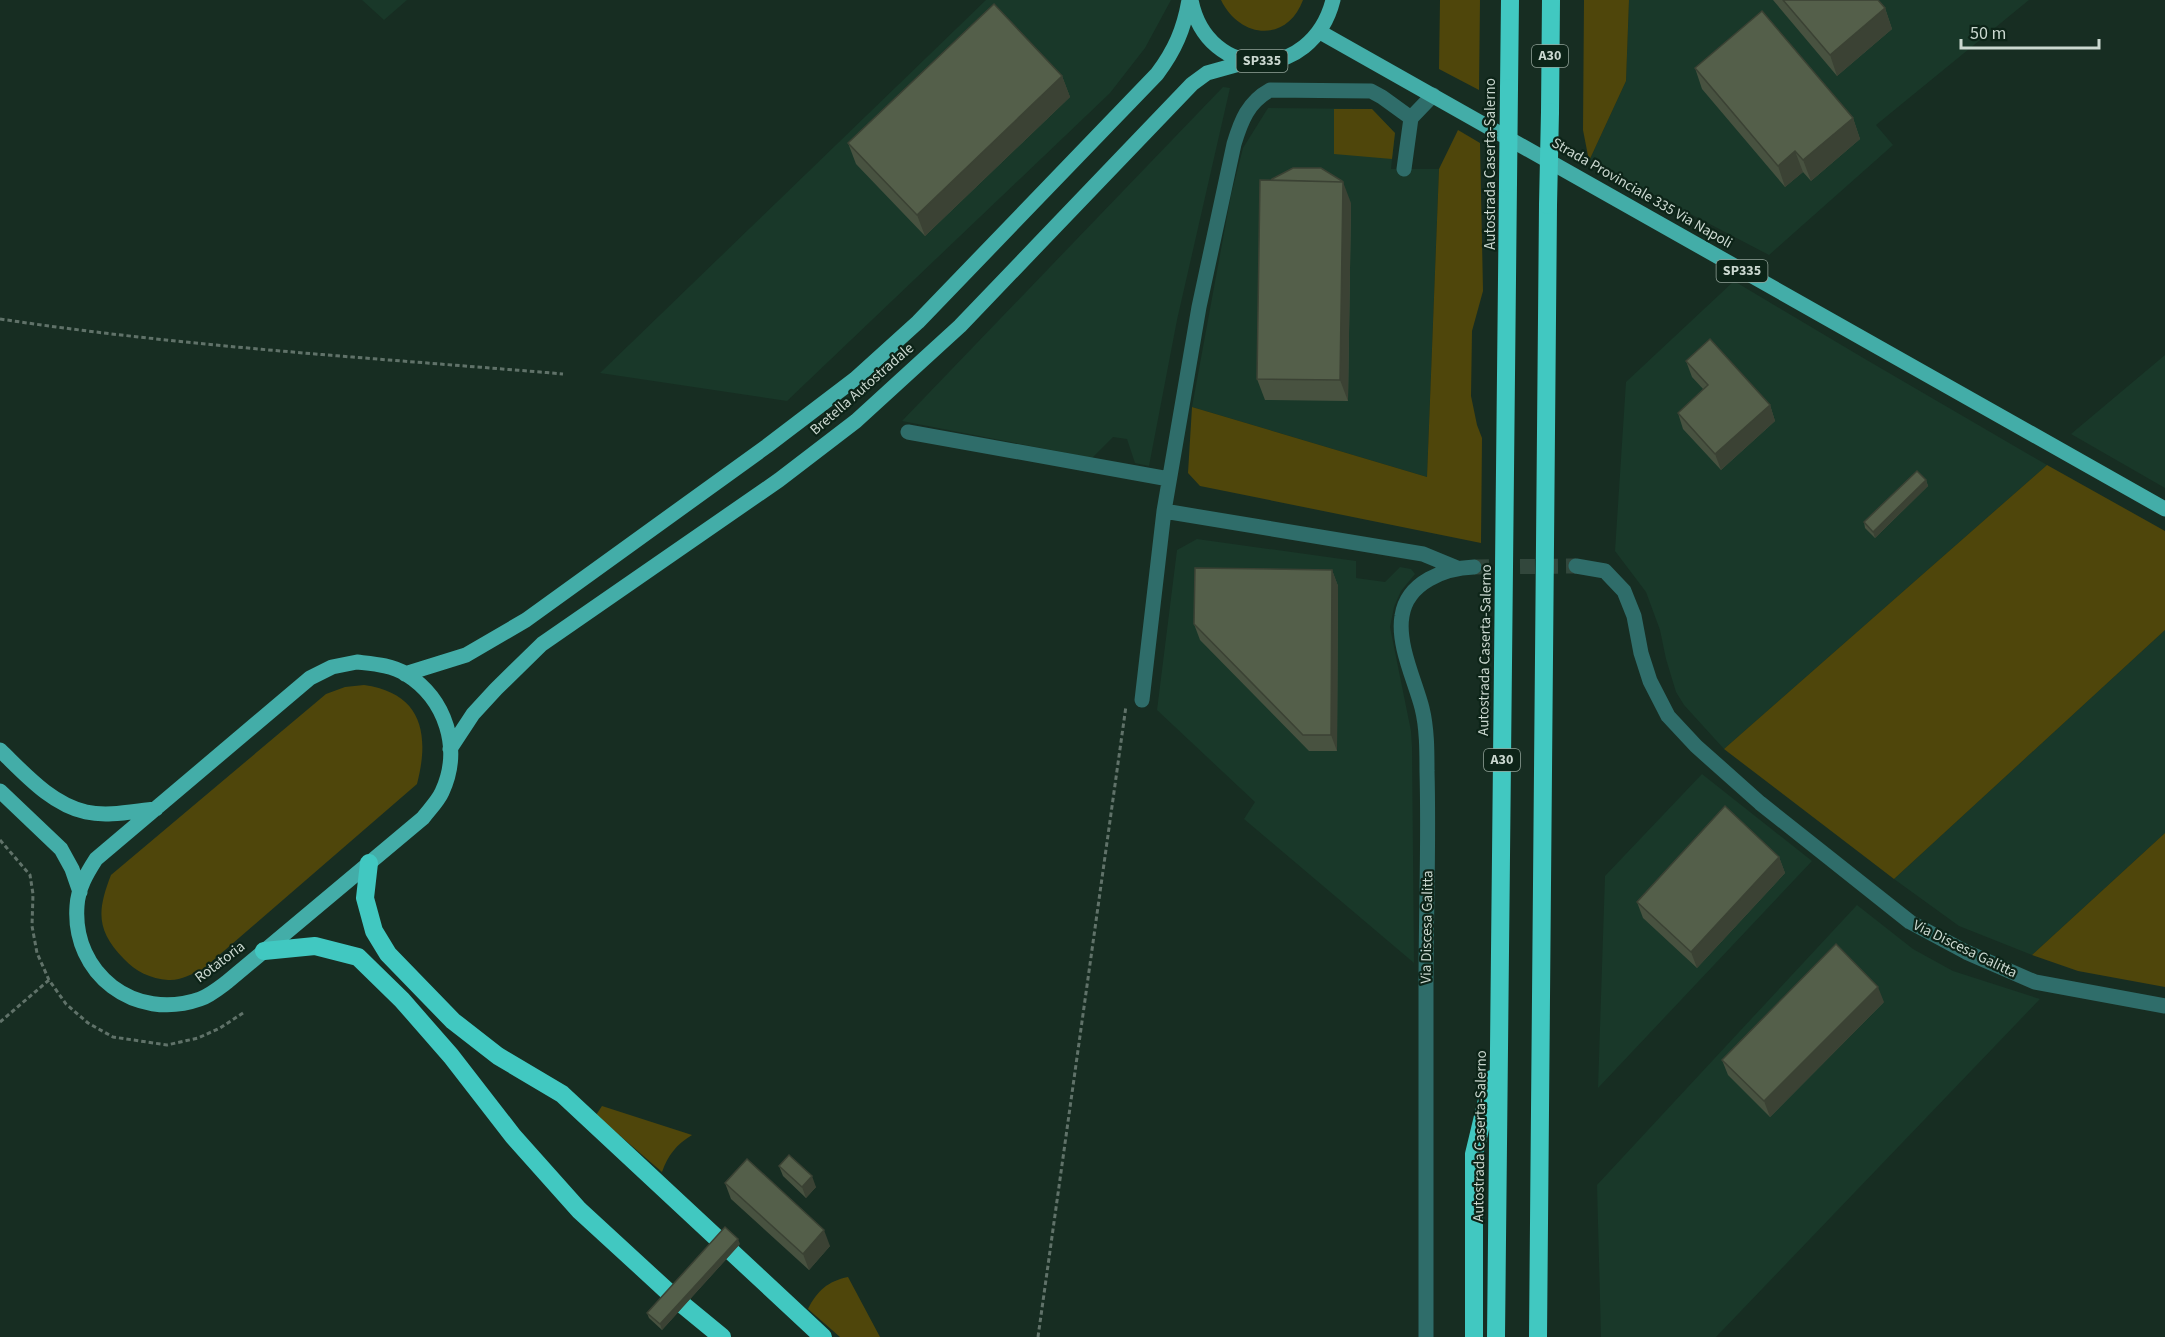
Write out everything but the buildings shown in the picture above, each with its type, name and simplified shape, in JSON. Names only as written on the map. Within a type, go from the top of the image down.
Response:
[{"type":"highway","name":"Autostrada Caserta-Salerno","points":[[1496,1337],[1510,0]]},
{"type":"highway","name":"A30","points":[[1538,1337],[1551,0]]},
{"type":"highway","points":[[369,863],[365,898],[374,931],[388,954],[453,1022],[498,1056],[562,1094],[824,1337]]},
{"type":"highway","points":[[264,951],[315,946],[358,957],[402,1000],[451,1056],[513,1136],[579,1210],[677,1300],[722,1337]]},
{"type":"highway","points":[[1474,1337],[1474,1154],[1499,1048]]},
{"type":"main road","name":"SP335","points":[[1190,0],[1200,26],[1209,39],[1228,53],[1250,61],[1266,62],[1297,53],[1310,44],[1329,17],[1333,0]]},
{"type":"main road","name":"Bretella Autostradale","points":[[405,674],[466,655],[526,620],[767,446],[855,378],[918,322],[1157,74],[1170,57],[1180,38],[1190,0]]},
{"type":"main road","name":"Strada Provinciale 335 Via Napoli","points":[[1320,32],[2165,509]]},
{"type":"main road","name":"Bretella Autostradale","points":[[450,749],[473,714],[542,644],[779,480],[856,422],[960,326],[1192,84],[1207,73],[1250,61]]},
{"type":"main road","name":"Rotatoria","points":[[357,662],[382,664],[405,674],[426,689],[440,709],[449,732],[450,749],[451,764],[442,793],[423,818],[228,982],[201,999],[171,1006],[140,1002],[112,988],[91,965],[78,936],[77,905],[83,880],[96,859],[310,678],[332,667],[357,662]]},
{"type":"main road","points":[[0,750],[54,799],[86,812],[117,813],[156,809]]},
{"type":"main road","points":[[0,791],[61,849],[72,869],[80,892]]},
{"type":"street","points":[[1142,700],[1169,479],[1199,307],[1231,155],[1242,118],[1259,96],[1270,90],[1371,91],[1411,118]]},
{"type":"street","points":[[1404,169],[1411,118],[1433,95]]},
{"type":"street","points":[[908,432],[1169,479]]},
{"type":"street","points":[[1164,511],[1423,554],[1457,568]]},
{"type":"street","name":"Via Discesa Galitta","points":[[1576,566],[1605,572],[1624,591],[1634,616],[1641,653],[1650,681],[1668,716],[1689,739],[1760,803],[1910,922],[1966,952],[2035,982],[2165,1006]]},
{"type":"street","name":"Via Discesa Galitta","points":[[1426,1337],[1426,981],[1429,829],[1427,752],[1422,711],[1403,639],[1402,616],[1408,599],[1422,584],[1438,573],[1457,568],[1474,567]]},
{"type":"path","points":[[0,320],[69,330],[195,343],[563,374]]},
{"type":"path","points":[[1038,1337],[1127,698],[1142,700]]},
{"type":"path","points":[[0,1022],[49,980]]},
{"type":"shaded area","points":[[362,0],[407,0],[384,20]]},
{"type":"shaded area","points":[[986,0],[1171,0],[1145,48],[1110,93],[787,401],[600,373]]},
{"type":"shaded area","points":[[1221,0],[1303,0],[1296,14],[1286,24],[1263,31],[1240,22],[1229,13]]},
{"type":"shaded area","points":[[1440,0],[1480,0],[1479,90],[1439,69]]},
{"type":"shaded area","points":[[1584,0],[1629,0],[1626,81],[1589,161],[1583,130]]},
{"type":"shaded area","points":[[1629,0],[2029,0],[1876,125],[1893,145],[1769,255],[1589,161],[1626,81]]},
{"type":"shaded area","points":[[1223,87],[1230,88],[1177,320],[1149,466],[1135,463],[1127,439],[1113,437],[1092,458],[902,421]]},
{"type":"shaded area","points":[[1268,108],[1372,109],[1395,133],[1391,169],[1439,169],[1427,477],[1192,407],[1231,195],[1243,148]]},
{"type":"shaded area","points":[[1334,109],[1372,109],[1395,133],[1392,159],[1334,154]]},
{"type":"shaded area","points":[[1458,130],[1480,143],[1483,291],[1472,331],[1471,396],[1482,438],[1481,543],[1200,486],[1188,473],[1192,407],[1427,477],[1439,169]]},
{"type":"shaded area","points":[[1734,281],[2047,465],[1724,749],[1684,705],[1676,692],[1660,630],[1646,592],[1615,551],[1626,382]]},
{"type":"shaded area","points":[[2165,355],[2165,488],[2071,434]]},
{"type":"shaded area","points":[[2047,465],[2165,531],[2165,630],[1894,879],[1724,749]]},
{"type":"shaded area","points":[[1197,539],[1356,561],[1356,578],[1385,582],[1400,567],[1411,569],[1415,574],[1401,591],[1394,607],[1390,627],[1411,731],[1414,963],[1244,819],[1255,802],[1157,710],[1177,550]]},
{"type":"shaded area","points":[[2165,630],[2165,833],[2032,955],[1959,926],[1894,879]]},
{"type":"shaded area","points":[[364,685],[399,697],[410,707],[417,719],[422,749],[417,784],[203,969],[181,978],[168,980],[138,971],[128,963],[108,939],[102,920],[103,899],[111,875],[326,694],[345,687]]},
{"type":"shaded area","points":[[1702,774],[1812,861],[1598,1088],[1605,876]]},
{"type":"shaded area","points":[[2165,833],[2165,987],[2078,971],[2032,955]]},
{"type":"shaded area","points":[[1857,905],[1913,949],[1953,971],[2040,999],[1716,1337],[1601,1337],[1597,1185]]},
{"type":"shaded area","points":[[602,1106],[692,1135],[673,1151],[662,1172],[596,1115]]},
{"type":"shaded area","points":[[848,1277],[880,1337],[840,1337],[808,1309],[824,1288]]},
{"type":"tunnel","points":[[1474,567],[1576,566]]}]
